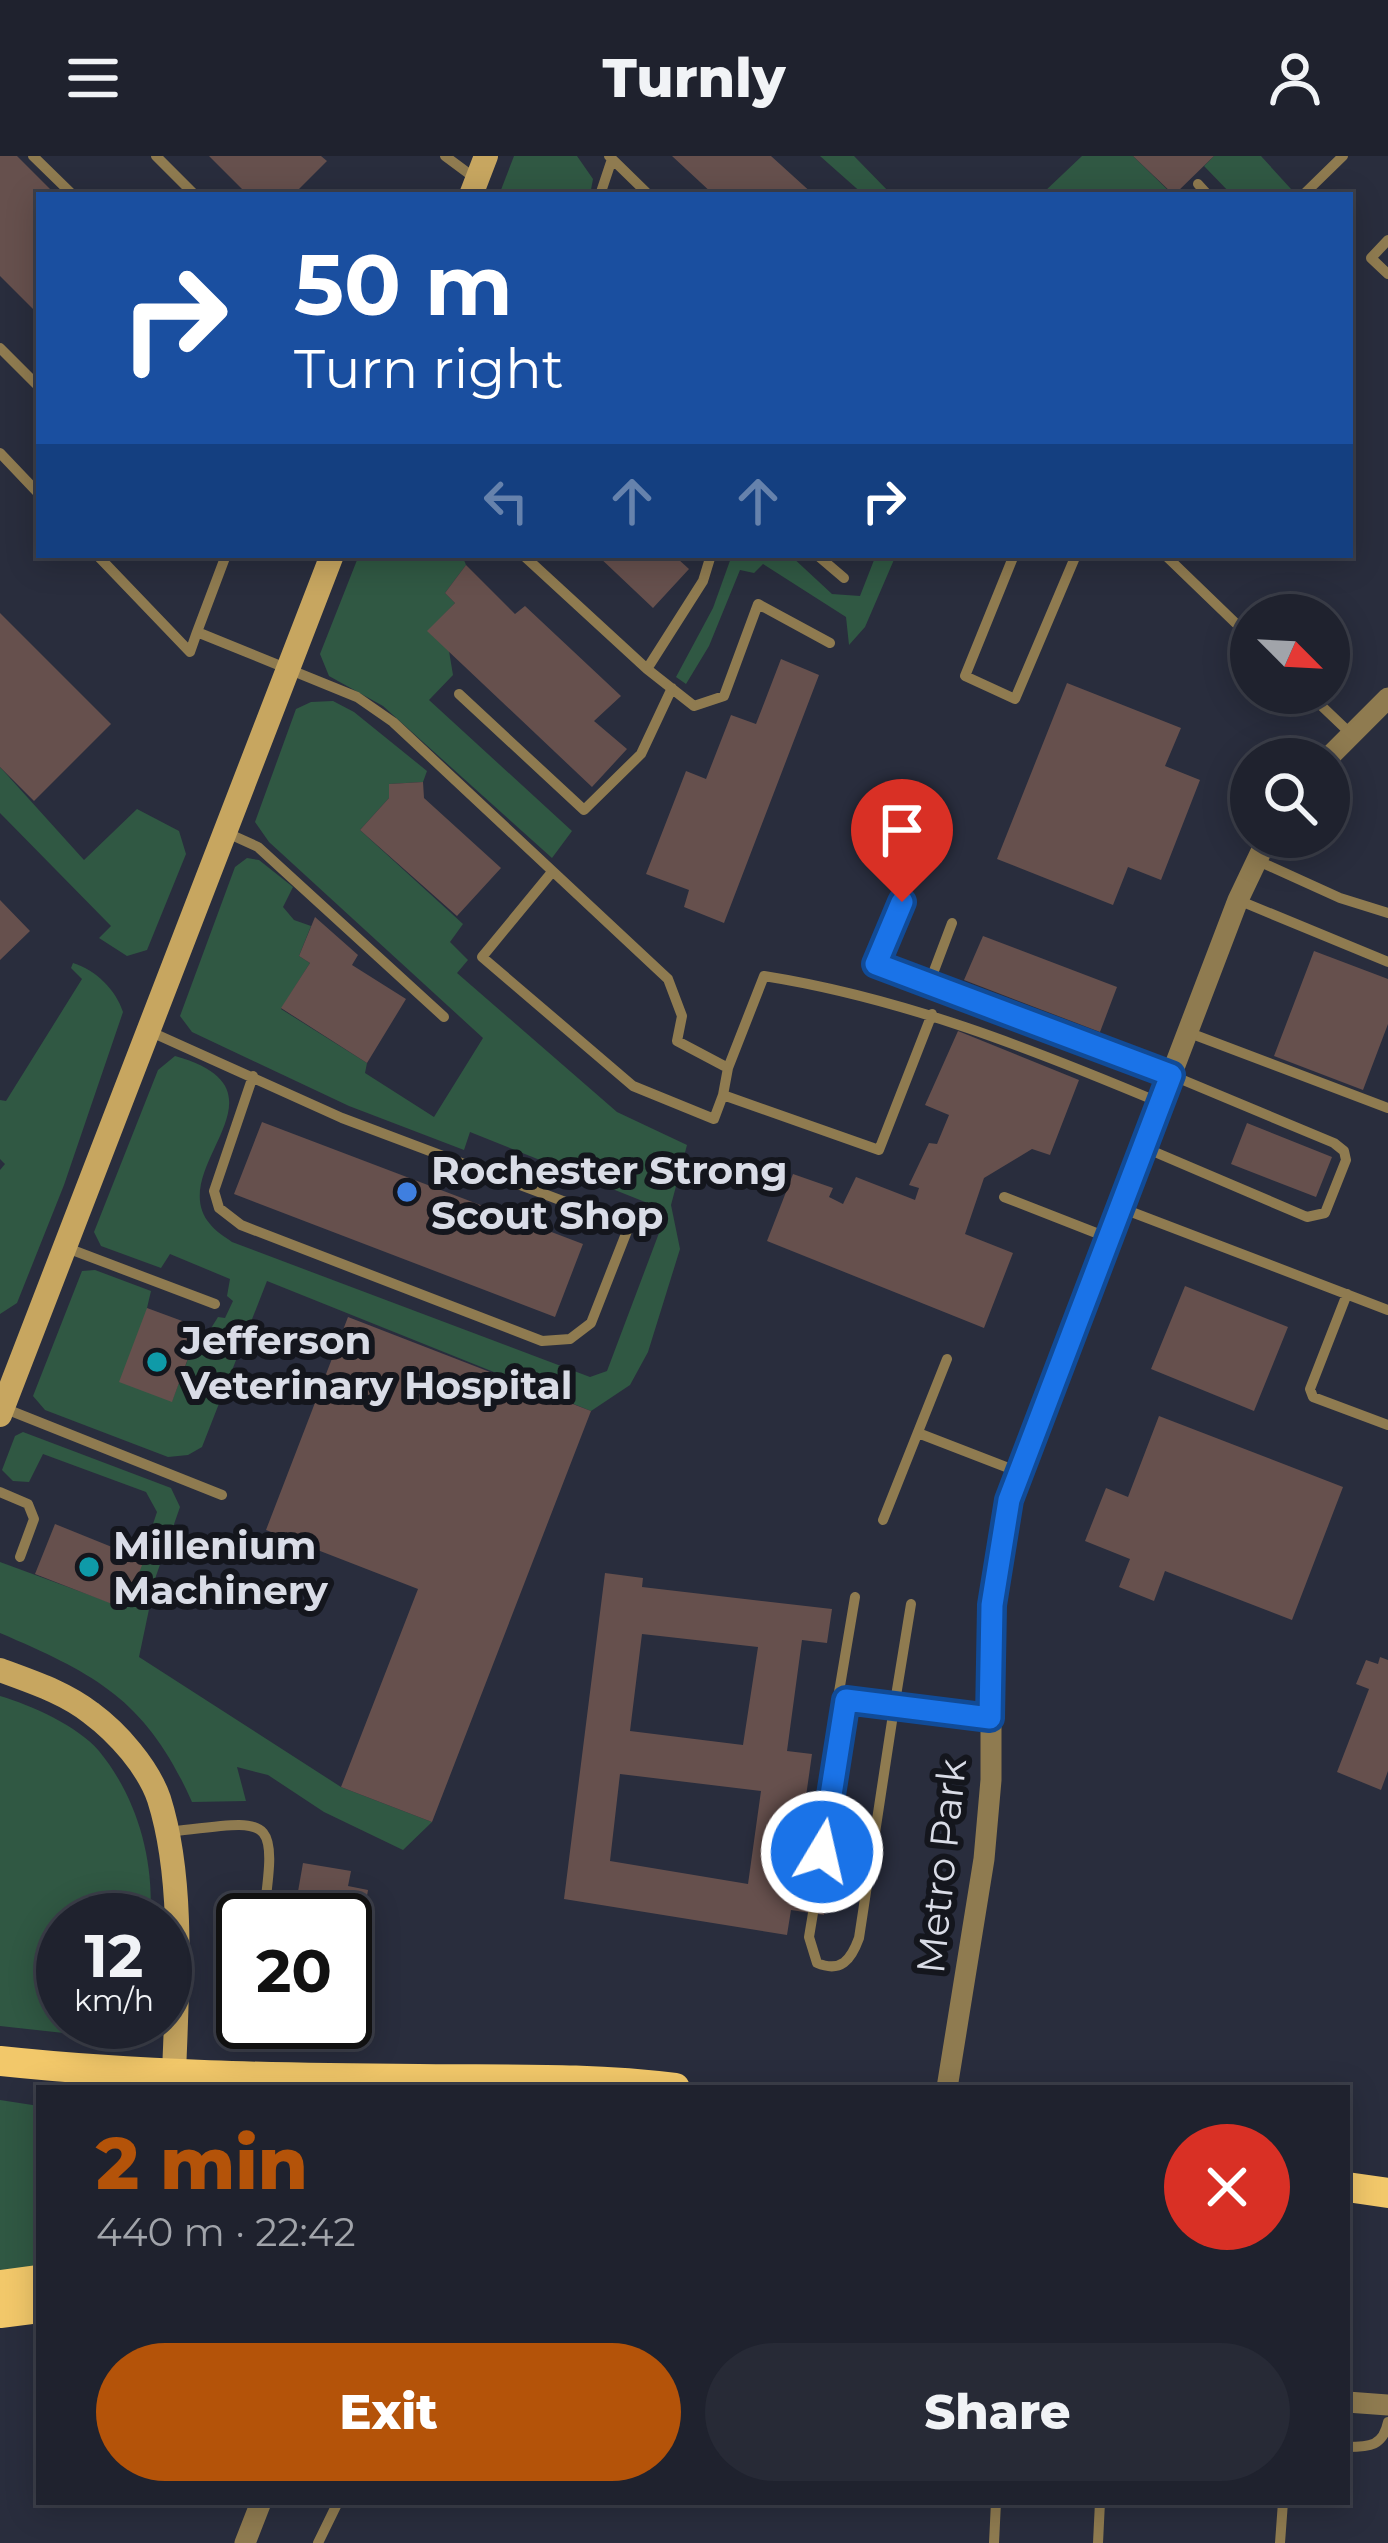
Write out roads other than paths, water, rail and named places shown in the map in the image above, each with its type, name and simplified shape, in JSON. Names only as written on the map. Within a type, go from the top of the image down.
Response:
[{"type":"main road","points":[[0,2061],[100,2079],[173,2074],[218,2083],[575,2080],[638,2085]]},
{"type":"main road","points":[[1350,2187],[1388,2193]]},
{"type":"main road","points":[[0,2285],[36,2279]]},
{"type":"main road","points":[[0,2313],[36,2308]]},
{"type":"street","points":[[1,1411],[331,558]]},
{"type":"street","points":[[1347,738],[1388,698]]},
{"type":"street","name":"Metro Park","points":[[947,2085],[985,1859],[991,1780],[992,1605],[1009,1500],[1256,860]]},
{"type":"street","points":[[0,1670],[60,1693],[93,1714],[142,1767],[158,1798],[173,1871],[173,2074]]},
{"type":"street","points":[[1350,2402],[1388,2405]]},
{"type":"street","points":[[245,2543],[260,2505]]},
{"type":"lane","points":[[33,156],[70,192]]},
{"type":"lane","points":[[156,156],[192,192]]},
{"type":"lane","points":[[445,156],[478,177]]},
{"type":"lane","points":[[1306,192],[1342,156]]},
{"type":"lane","points":[[602,192],[611,157],[647,192]]},
{"type":"lane","points":[[1198,184],[1205,192]]},
{"type":"lane","points":[[1388,240],[1371,258],[1388,274]]},
{"type":"lane","points":[[0,348],[36,384]]},
{"type":"lane","points":[[0,453],[36,491]]},
{"type":"lane","points":[[101,558],[190,652],[224,561]]},
{"type":"lane","points":[[527,558],[694,706],[724,696],[758,604],[830,643]]},
{"type":"lane","points":[[647,669],[703,580],[710,558]]},
{"type":"lane","points":[[821,558],[844,578]]},
{"type":"lane","points":[[1013,558],[964,676],[1015,699],[1075,558]]},
{"type":"lane","points":[[1169,558],[1230,617]]},
{"type":"lane","points":[[196,632],[357,698],[393,722],[668,979],[682,1016],[677,1041],[728,1068]]},
{"type":"lane","points":[[459,694],[584,810],[641,754],[672,688]]},
{"type":"lane","points":[[1330,714],[1351,734]]},
{"type":"lane","points":[[225,832],[258,848],[444,1017]]},
{"type":"lane","points":[[1256,860],[1388,914]]},
{"type":"lane","points":[[552,872],[482,957],[633,1086],[714,1119],[728,1068],[764,976],[822,985],[879,1004],[932,1014],[1011,1040],[1161,1103]]},
{"type":"lane","points":[[1238,899],[1388,962]]},
{"type":"lane","points":[[902,902],[876,964],[1171,1075],[1334,1143],[1346,1160],[1324,1213],[1307,1217],[1143,1148]]},
{"type":"lane","points":[[928,984],[952,923]]},
{"type":"lane","points":[[723,1095],[879,1150],[932,1014]]},
{"type":"lane","points":[[148,1030],[253,1076],[342,1118],[629,1226],[591,1323],[570,1339],[542,1341],[241,1225],[219,1208],[214,1191],[253,1076]]},
{"type":"lane","points":[[1187,1033],[1388,1108]]},
{"type":"lane","points":[[1004,1197],[1109,1238]]},
{"type":"lane","points":[[1121,1208],[1388,1310]]},
{"type":"lane","points":[[64,1247],[215,1304]]},
{"type":"lane","points":[[1347,1294],[1310,1388],[1313,1397],[1388,1425]]},
{"type":"lane","points":[[883,1520],[947,1359]]},
{"type":"lane","points":[[1,1411],[221,1495]]},
{"type":"lane","points":[[918,1433],[1019,1472]]},
{"type":"lane","points":[[0,1492],[28,1504],[34,1519],[20,1557]]},
{"type":"lane","points":[[855,1598],[839,1691],[846,1700],[990,1718]]},
{"type":"lane","points":[[813,1913],[809,1937],[817,1963],[829,1968],[843,1965],[859,1938],[911,1604]]},
{"type":"lane","points":[[816,1891],[846,1700]]},
{"type":"lane","points":[[165,1832],[230,1824],[266,1832],[273,1849],[267,1893]]},
{"type":"lane","points":[[1350,2447],[1376,2445],[1388,2422]]},
{"type":"lane","points":[[318,2543],[337,2505]]},
{"type":"lane","points":[[994,2543],[996,2505]]},
{"type":"lane","points":[[1098,2543],[1100,2505]]},
{"type":"lane","points":[[1280,2543],[1283,2505]]},
{"type":"place","name":"Rochester Strong Scout Shop","points":[[407,1192]]},
{"type":"place","name":"Jefferson Veterinary Hospital","points":[[157,1362]]},
{"type":"place","name":"Millenium Machinery","points":[[89,1567]]}]
